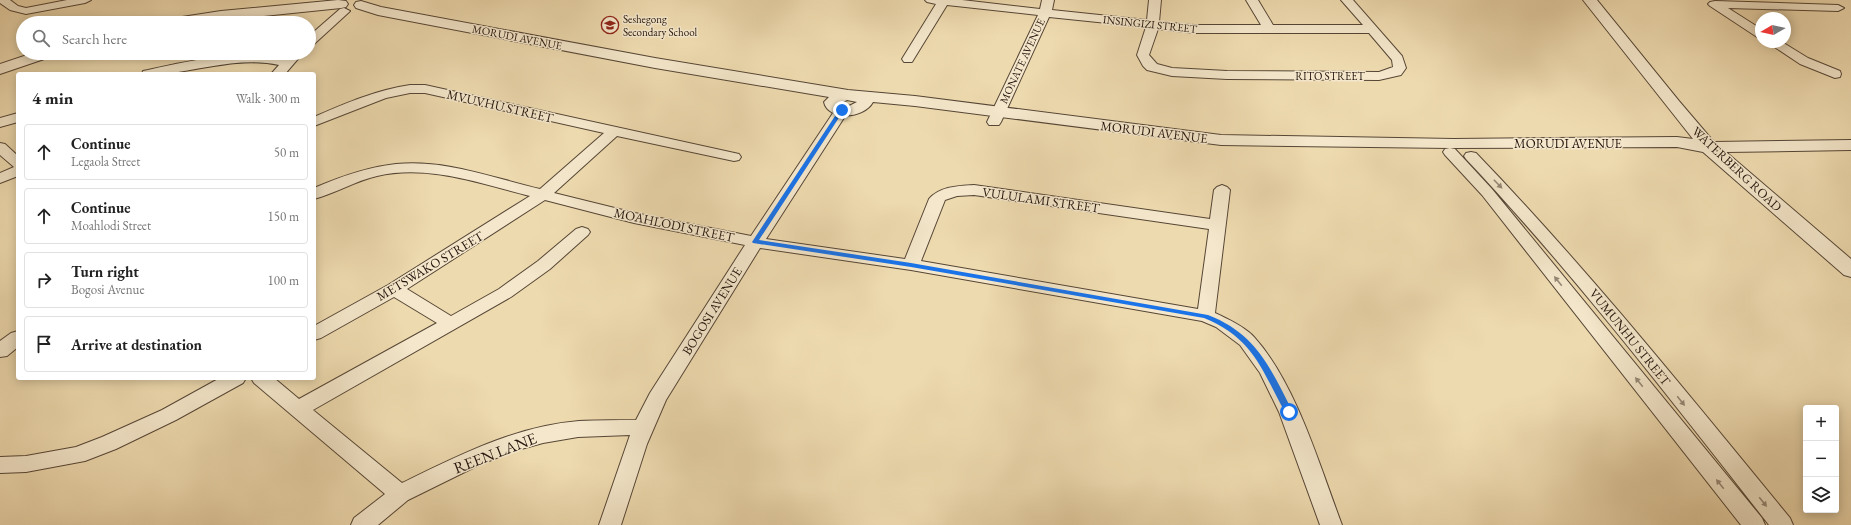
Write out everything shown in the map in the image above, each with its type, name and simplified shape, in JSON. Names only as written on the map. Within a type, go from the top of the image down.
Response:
[{"type":"street","points":[[3,0],[14,8],[26,11],[85,0]]},
{"type":"street","name":"MONATE AVENUE","points":[[997,117],[1044,13],[1048,0]]},
{"type":"street","points":[[1153,25],[1155,0]]},
{"type":"street","points":[[1252,0],[1270,30]]},
{"type":"street","name":"RITO STREET","points":[[1153,25],[1144,55],[1147,64],[1152,67],[1172,72],[1227,75],[1365,76],[1379,76],[1396,72],[1400,68],[1398,60],[1347,0]]},
{"type":"street","name":"WATERBERG ROAD","points":[[1590,0],[1668,99],[1709,146],[1851,270]]},
{"type":"street","points":[[1712,2],[1841,10],[1824,0]]},
{"type":"street","points":[[908,59],[940,1]]},
{"type":"street","name":"INSINGIZI STREET","points":[[940,1],[1153,25],[1212,30],[1371,28]]},
{"type":"street","points":[[1712,2],[1755,30]]},
{"type":"street","points":[[316,36],[350,5]]},
{"type":"street","name":"MORUDI AVENUE","points":[[214,16],[350,5],[655,63],[856,99],[889,109],[997,117],[1122,139],[1201,146],[1259,149],[1409,149],[1484,151],[1709,146],[1851,145]]},
{"type":"street","points":[[1783,48],[1804,61],[1835,74]]},
{"type":"street","points":[[0,69],[27,60]]},
{"type":"street","points":[[157,72],[181,67],[247,60]]},
{"type":"street","points":[[267,60],[282,69],[290,60]]},
{"type":"street","name":"MORUDI AVENUE","points":[[655,63],[741,83],[807,96],[837,107]]},
{"type":"street","name":"MVUVHU STREET","points":[[316,121],[385,93],[404,89],[424,89],[613,132],[734,157]]},
{"type":"street","points":[[837,107],[852,111],[856,99]]},
{"type":"street","name":"BOGOSI AVENUE","points":[[610,525],[643,427],[657,398],[755,242],[837,107]]},
{"type":"street","points":[[0,122],[16,118]]},
{"type":"street","points":[[543,195],[613,132]]},
{"type":"street","points":[[0,147],[16,162]]},
{"type":"street","name":"VUMUNHU STREET","points":[[1461,150],[1487,192],[1754,525]]},
{"type":"street","name":"VUMUNHU STREET","points":[[1461,150],[1509,194],[1584,281],[1782,525]]},
{"type":"street","name":"MOAHLODI STREET","points":[[316,193],[361,174],[380,170],[413,167],[449,171],[634,218],[755,242],[911,265],[1206,316],[1222,323],[1242,337],[1268,371],[1289,412],[1331,525]]},
{"type":"street","points":[[0,178],[16,172]]},
{"type":"street","name":"VULULAMI STREET","points":[[911,265],[935,202],[939,197],[963,190],[1019,196],[1217,225]]},
{"type":"street","points":[[1206,316],[1222,190]]},
{"type":"street","name":"METSWAKO STREET","points":[[316,333],[394,289],[543,195]]},
{"type":"street","points":[[298,409],[505,293],[544,265],[582,232]]},
{"type":"street","points":[[394,289],[451,324]]},
{"type":"street","points":[[0,351],[16,339]]},
{"type":"street","points":[[0,465],[26,464],[78,455],[109,443],[169,414],[232,380]]},
{"type":"street","points":[[263,380],[400,494]]},
{"type":"street","name":"REEN LANE","points":[[362,525],[400,494],[471,459],[509,444],[542,435],[578,429],[643,427]]},
{"type":"place","name":"Seshegong Secondary School","points":[[610,25]]},
{"type":"route","points":[[842,110],[755,242],[911,265],[1206,316],[1222,323],[1238,333],[1247,341],[1268,371],[1289,412]]}]
